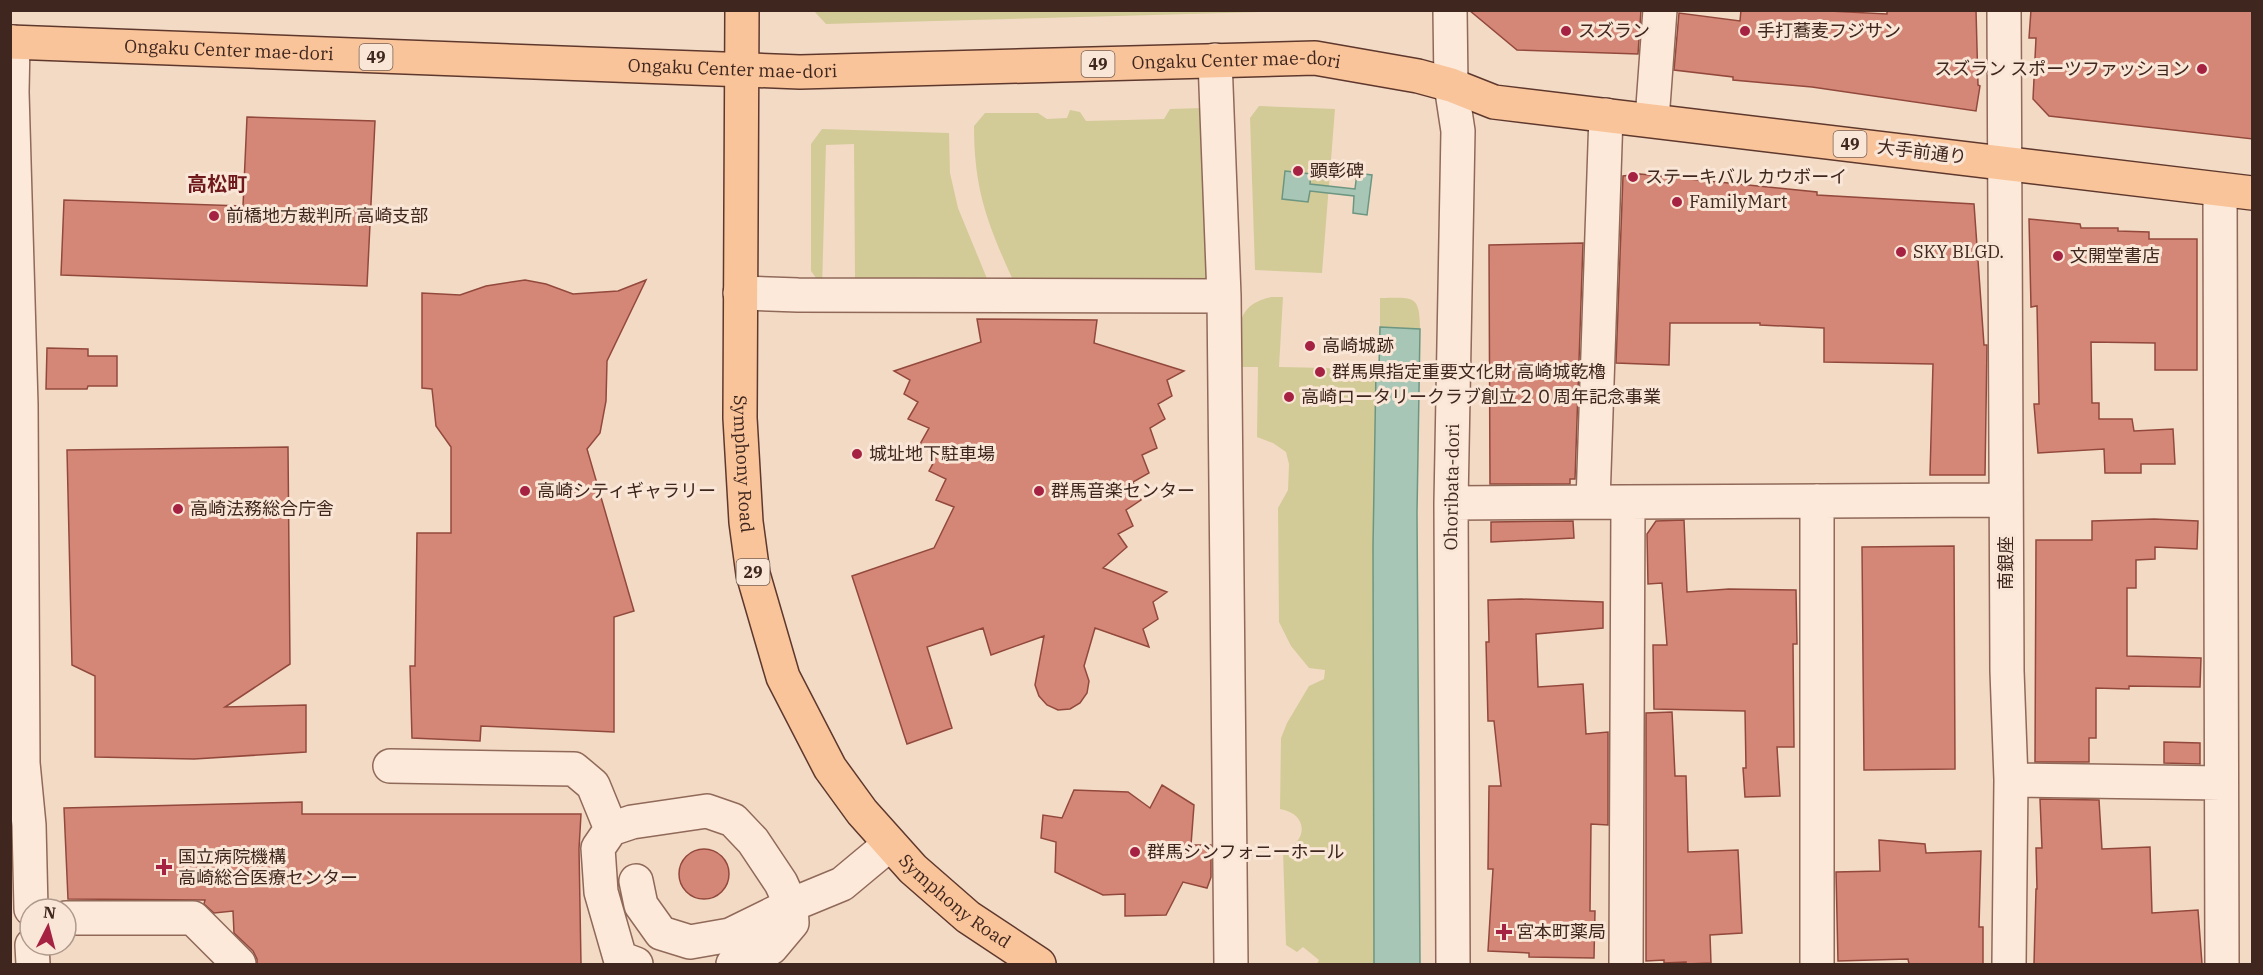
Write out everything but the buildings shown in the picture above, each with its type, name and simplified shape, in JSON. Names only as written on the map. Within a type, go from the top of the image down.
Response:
[{"type":"main road","name":"29","points":[[742,10],[742,71]]},
{"type":"main road","name":"Ongaku Center mae-dori","points":[[12,42],[800,72],[1315,58],[1418,76],[1451,85]]},
{"type":"main road","name":"Symphony Road","points":[[742,71],[740,418],[746,522],[753,574],[783,677],[830,768],[862,812],[890,844],[913,869],[968,916],[1039,964]]},
{"type":"main road","name":"大手前通り","points":[[1451,85],[1494,102],[2253,193]]},
{"type":"street","name":"Ohoribata-dori","points":[[1450,10],[1451,85],[1458,131],[1451,503],[1453,964]]},
{"type":"street","points":[[1652,120],[1660,10]]},
{"type":"street","name":"南銀座","points":[[2004,10],[2007,671],[2011,780],[2009,964]]},
{"type":"street","points":[[12,42],[23,763],[29,825],[31,897]]},
{"type":"street","points":[[1215,60],[1224,296],[1231,964]]},
{"type":"street","points":[[1593,502],[1606,115]]},
{"type":"street","points":[[2220,190],[2222,964]]},
{"type":"street","points":[[740,292],[798,295],[1224,296]]},
{"type":"street","points":[[1451,503],[1995,500],[2006,498]]},
{"type":"street","points":[[1817,501],[1817,964]]},
{"type":"street","points":[[1626,964],[1628,502]]},
{"type":"street","points":[[390,766],[574,769],[593,785],[611,829]]},
{"type":"street","points":[[2011,780],[2221,783]]},
{"type":"street","points":[[625,962],[601,892],[598,848],[611,829],[632,822],[707,811],[733,820],[753,841],[781,883],[791,905],[792,923],[771,948],[733,964]]},
{"type":"street","points":[[636,881],[641,905],[661,933],[690,942],[729,935],[791,905],[842,884],[890,844]]},
{"type":"street","points":[[78,918],[193,918],[239,964]]},
{"type":"shaded area","points":[[1298,10],[826,24],[814,11]]},
{"type":"shaded area","points":[[1259,106],[1335,109],[1322,273],[1255,270],[1250,118]]},
{"type":"shaded area","points":[[1203,108],[1208,279],[1013,280],[989,223],[979,187],[974,126],[985,113],[1038,113],[1047,119],[1067,118],[1070,110],[1080,112],[1086,121],[1164,119],[1170,109]]},
{"type":"shaded area","points":[[822,129],[949,133],[950,173],[958,208],[988,281],[855,279],[854,144],[826,145],[822,288],[816,288],[816,278],[811,271],[811,144]]},
{"type":"shaded area","points":[[1285,171],[1311,174],[1310,184],[1355,189],[1357,173],[1372,175],[1367,215],[1353,213],[1354,196],[1310,191],[1308,202],[1282,199]]},
{"type":"shaded area","points":[[1271,297],[1283,297],[1279,367],[1376,369],[1373,546],[1374,964],[1317,964],[1319,960],[1303,947],[1297,952],[1286,945],[1283,851],[1297,841],[1302,828],[1296,816],[1280,809],[1281,738],[1287,723],[1309,686],[1324,679],[1325,670],[1309,668],[1291,646],[1279,622],[1278,508],[1288,490],[1289,464],[1286,452],[1273,443],[1257,437],[1258,367],[1240,367],[1240,323],[1249,307]]},
{"type":"shaded area","points":[[1380,298],[1407,298],[1416,303],[1420,317],[1420,329],[1380,327]]},
{"type":"shaded area","points":[[1380,327],[1420,329],[1417,513],[1420,964],[1374,964],[1373,546],[1376,369],[1379,369]]},
{"type":"place","name":"スズラン","points":[[1566,31]]},
{"type":"place","name":"手打蕎麦フジサン","points":[[1745,31]]},
{"type":"place","name":"スズラン スポーツファッション","points":[[2202,69]]},
{"type":"place","name":"顕彰碑","points":[[1298,171]]},
{"type":"place","name":"ステーキバル カウボーイ","points":[[1633,177]]},
{"type":"place","name":"FamilyMart","points":[[1677,202]]},
{"type":"place","name":"前橋地方裁判所 高崎支部","points":[[214,216]]},
{"type":"place","name":"SKY BLGD.","points":[[1901,252]]},
{"type":"place","name":"文開堂書店","points":[[2058,256]]},
{"type":"place","name":"高崎城跡","points":[[1310,346]]},
{"type":"place","name":"群馬県指定重要文化財 高崎城乾櫓","points":[[1320,372]]},
{"type":"place","name":"高崎ロータリークラブ創立２０周年記念事業","points":[[1289,397]]},
{"type":"place","name":"城址地下駐車場","points":[[857,454]]},
{"type":"place","name":"高崎シティギャラリー","points":[[525,491]]},
{"type":"place","name":"群馬音楽センター","points":[[1039,491]]},
{"type":"place","name":"高崎法務総合庁舎","points":[[178,509]]},
{"type":"place","name":"群馬シンフォニーホール","points":[[1135,852]]},
{"type":"place","name":"国立病院機構 高崎総合医療センター","points":[[164,867]]},
{"type":"place","name":"宮本町薬局","points":[[1504,932]]},
{"type":"district","name":"高松町","points":[[217,184]]}]
